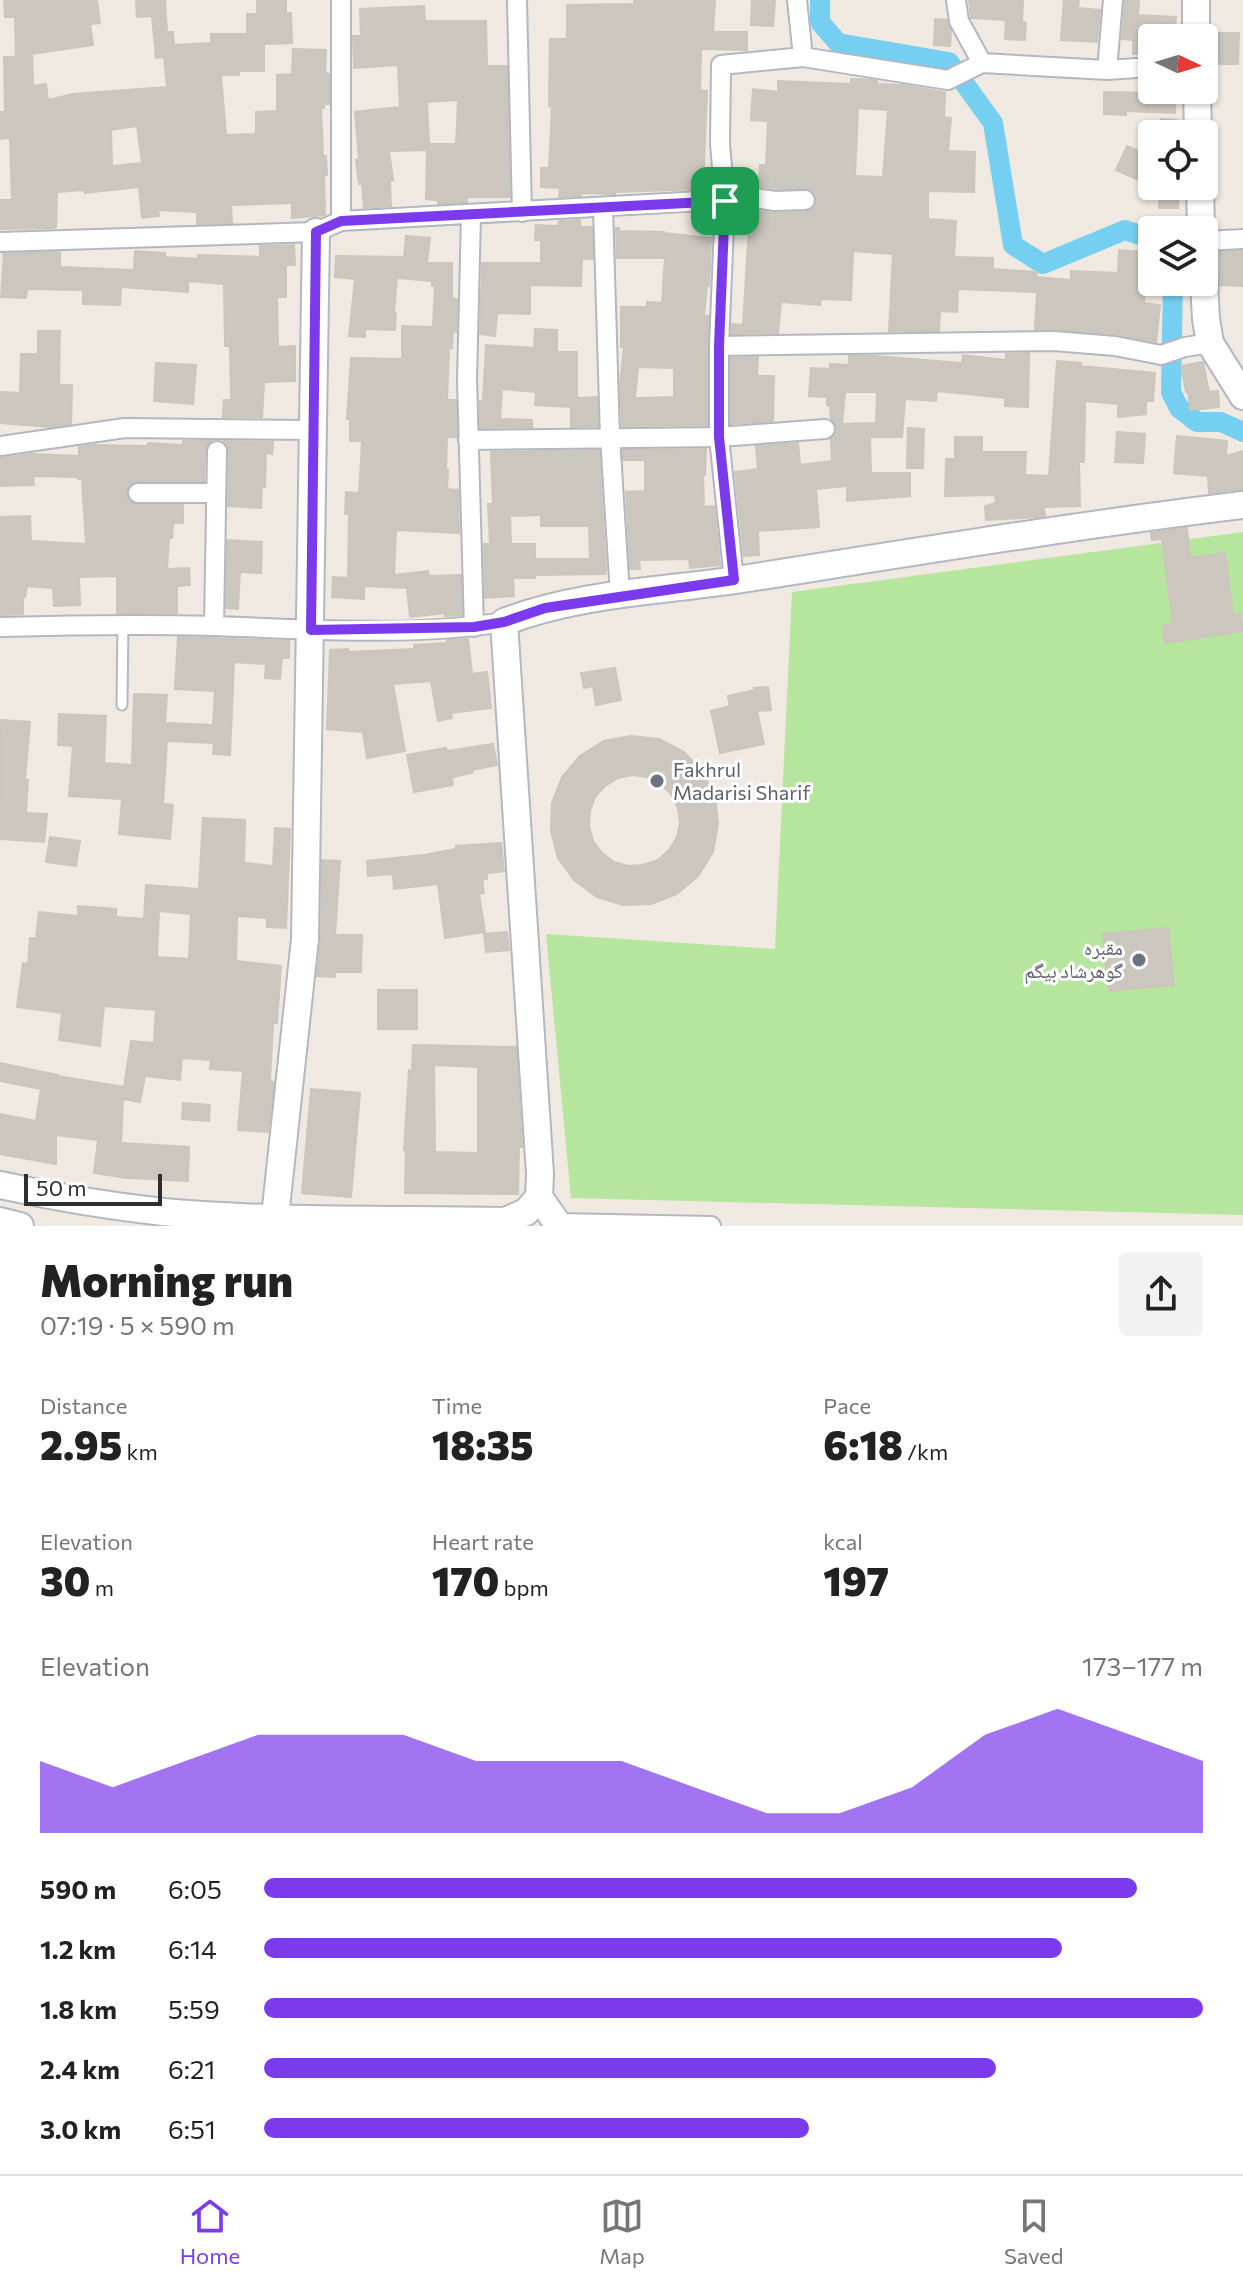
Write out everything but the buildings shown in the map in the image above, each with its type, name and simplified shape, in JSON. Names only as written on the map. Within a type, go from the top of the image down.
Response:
[{"type":"main road","points":[[1196,0],[1196,24]]},
{"type":"main road","points":[[275,1222],[305,939],[316,232]]},
{"type":"main road","points":[[1203,296],[1198,345],[1243,396]]},
{"type":"main road","points":[[556,1224],[539,1197],[504,622],[545,608],[620,595],[1124,519],[1243,505]]},
{"type":"main road","points":[[0,1185],[54,1197],[163,1212],[275,1222],[505,1221],[526,1212],[539,1197]]},
{"type":"main road","points":[[0,1221],[20,1226]]},
{"type":"street","points":[[341,0],[341,221]]},
{"type":"street","points":[[517,0],[522,212]]},
{"type":"street","points":[[797,0],[803,57]]},
{"type":"street","points":[[956,0],[959,21],[982,63]]},
{"type":"street","points":[[1107,70],[1113,0]]},
{"type":"street","points":[[734,580],[719,437],[725,201],[720,144],[721,65],[803,57],[948,80],[982,63],[1107,70],[1138,68]]},
{"type":"street","points":[[0,242],[316,232],[341,221],[755,198],[805,200]]},
{"type":"street","points":[[603,208],[610,437],[620,595]]},
{"type":"street","points":[[471,215],[468,440],[474,627]]},
{"type":"street","points":[[1218,240],[1243,239]]},
{"type":"street","points":[[719,346],[1054,341],[1115,346],[1161,355],[1198,345]]},
{"type":"street","points":[[0,446],[125,428],[312,430]]},
{"type":"street","points":[[468,440],[719,437],[825,429]]},
{"type":"street","points":[[214,626],[217,451]]},
{"type":"street","points":[[138,493],[215,493]]},
{"type":"street","points":[[0,627],[123,624],[311,630],[474,627],[504,622]]},
{"type":"street","points":[[556,1224],[711,1226]]},
{"type":"lane","points":[[122,705],[123,624]]},
{"type":"green space","points":[[1243,532],[1243,1215],[571,1198],[546,934],[775,949],[792,592]]},
{"type":"waterway","points":[[820,0],[820,22],[838,43],[949,62],[993,123],[1013,245],[1043,264],[1125,230],[1138,234]]},
{"type":"waterway","points":[[1173,296],[1171,392],[1179,408],[1197,422],[1221,422],[1243,432]]},
{"type":"place","name":"Fakhrul Madarisi Sharif","points":[[657,781]]},
{"type":"place","name":"مقبره گوهرشاد بیگم","points":[[1139,960]]},
{"type":"route","points":[[725,201],[719,437],[734,580],[545,608],[504,622],[474,627],[311,630],[316,232],[341,221],[725,201]]}]
